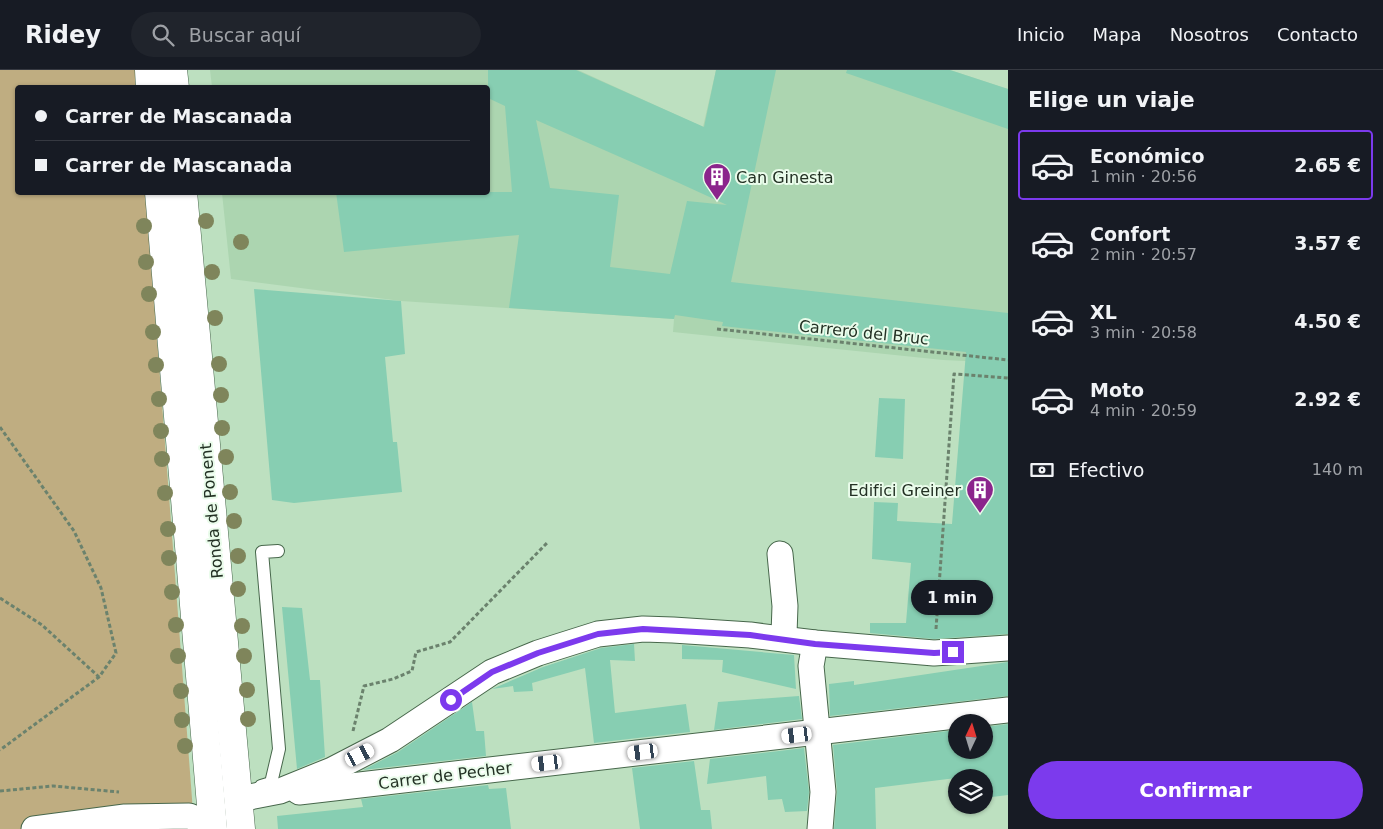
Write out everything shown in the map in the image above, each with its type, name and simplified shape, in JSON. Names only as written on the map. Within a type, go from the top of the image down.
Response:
[{"type":"main road","points":[[149,70],[150,85]]},
{"type":"main road","points":[[173,70],[175,85]]},
{"type":"main road","points":[[159,195],[212,818]]},
{"type":"main road","name":"Ronda de Ponent","points":[[183,195],[241,829]]},
{"type":"street","points":[[780,554],[785,606],[784,634]]},
{"type":"street","points":[[238,793],[280,791],[332,770],[390,740],[492,672],[538,653],[598,634],[643,629],[673,630],[750,635],[815,644],[934,653],[1008,648]]},
{"type":"street","points":[[815,644],[811,666],[823,792],[820,829]]},
{"type":"street","name":"Carrer de Pecher","points":[[238,793],[1008,710]]},
{"type":"street","points":[[34,829],[134,817],[189,816],[212,818]]},
{"type":"lane","points":[[238,793],[269,786],[278,749],[262,552],[278,551]]},
{"type":"path","name":"Carreró del Bruc","points":[[717,329],[1008,360]]},
{"type":"path","points":[[934,653],[954,374],[1008,378]]},
{"type":"path","points":[[0,427],[74,531],[102,588],[116,653],[99,677],[0,750]]},
{"type":"path","points":[[351,737],[364,686],[393,679],[412,671],[416,652],[450,642],[547,543]]},
{"type":"path","points":[[0,598],[42,625],[99,677]]},
{"type":"path","points":[[0,791],[53,786],[122,792]]},
{"type":"shaded area","points":[[0,70],[137,70],[138,85],[15,85],[15,195],[146,195],[194,825],[157,829],[0,829]]},
{"type":"shaded area","points":[[210,70],[578,70],[703,127],[716,70],[950,70],[1008,89],[1008,363],[943,360],[673,332],[674,319],[401,301],[231,279],[222,195],[490,195],[490,85],[212,85]]},
{"type":"building","points":[[488,70],[576,70],[704,127],[716,70],[776,70],[731,282],[1008,313],[1008,634],[934,639],[870,633],[870,623],[906,623],[911,563],[872,559],[874,502],[898,503],[897,521],[952,524],[966,352],[722,326],[723,322],[675,315],[674,319],[509,308],[519,235],[344,252],[336,195],[490,195],[490,192],[512,192],[505,106],[490,99]],"holes":[[[536,120],[727,205],[687,201],[670,274],[610,267],[619,195],[550,188]]]},
{"type":"building","points":[[847,70],[950,70],[1008,89],[1008,129],[846,73]]},
{"type":"building","points":[[254,289],[401,301],[405,354],[385,357],[393,442],[397,442],[402,492],[294,503],[272,500]]},
{"type":"building","points":[[879,398],[905,399],[903,459],[875,457]]},
{"type":"building","points":[[282,607],[302,608],[310,680],[320,680],[325,757],[297,769]]},
{"type":"building","points":[[634,644],[635,661],[610,660],[615,713],[686,704],[690,732],[594,743],[585,668],[532,683],[533,691],[514,692],[513,686],[492,689],[543,667],[601,648]]},
{"type":"building","points":[[682,645],[794,655],[796,689],[722,672],[723,660],[682,659]]},
{"type":"building","points":[[1008,662],[1008,696],[830,716],[829,684],[854,681],[854,685]]},
{"type":"building","points":[[799,696],[802,719],[714,730],[718,702]]},
{"type":"building","points":[[472,702],[476,731],[484,731],[486,756],[363,770],[398,752]]},
{"type":"building","points":[[1008,724],[1008,795],[993,797],[993,769],[948,769],[948,779],[875,788],[876,829],[834,829],[837,791],[833,745],[948,731],[948,759],[993,759],[993,726]]},
{"type":"building","points":[[804,748],[809,792],[807,811],[785,812],[782,799],[768,800],[766,776],[707,784],[710,759]]},
{"type":"building","points":[[694,761],[701,810],[710,810],[712,829],[640,829],[632,768]]},
{"type":"building","points":[[488,785],[489,789],[506,788],[511,829],[278,829],[277,816],[363,807],[361,799]]},
{"type":"place","name":"Can Ginesta","points":[[717,201]]},
{"type":"place","name":"Edifici Greiner","points":[[980,514]]},
{"type":"route","points":[[451,700],[492,672],[538,653],[598,634],[643,629],[750,635],[815,644],[934,653],[953,652]]}]
